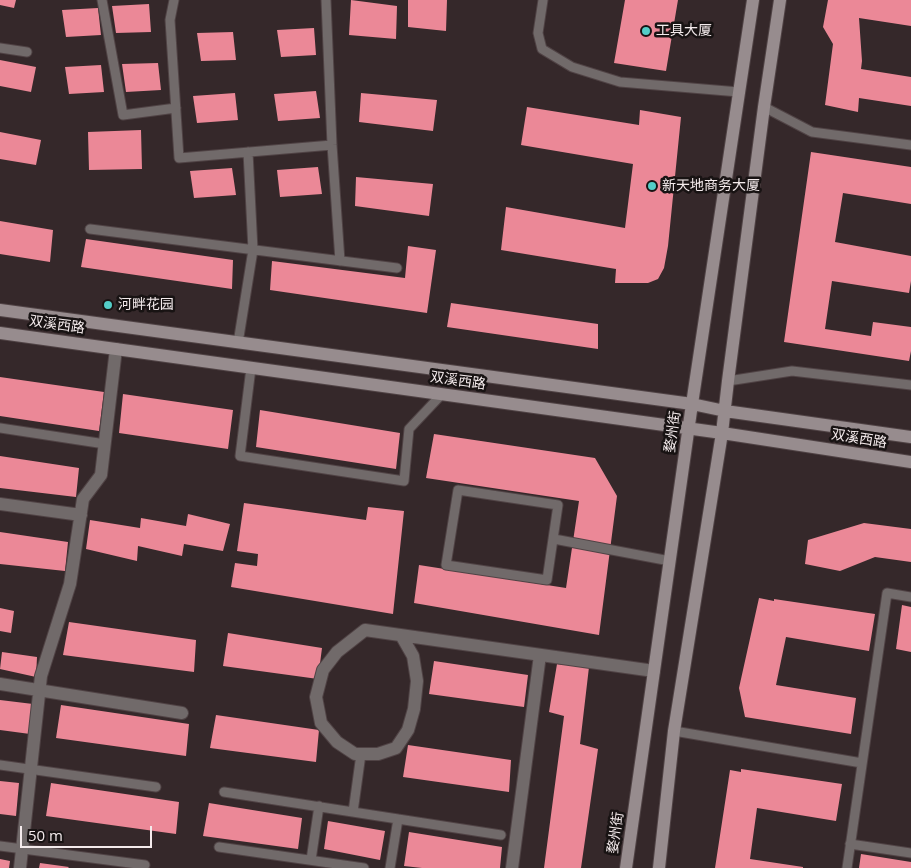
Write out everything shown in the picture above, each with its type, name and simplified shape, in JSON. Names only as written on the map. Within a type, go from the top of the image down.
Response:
[{"type":"main road","name":"婺州街","points":[[626,868],[692,404],[753,0]]},
{"type":"main road","points":[[659,868],[674,730],[722,433],[764,107],[780,0]]},
{"type":"main road","name":"双溪西路","points":[[0,310],[692,404],[725,411],[911,436]]},
{"type":"main road","name":"双溪西路","points":[[0,333],[689,428],[911,462]]},
{"type":"street","points":[[20,868],[41,676],[70,584],[83,499],[101,475],[116,349]]},
{"type":"street","points":[[0,504],[81,515]]},
{"type":"street","points":[[400,635],[413,656],[417,681],[414,709],[408,730],[396,748],[378,754],[355,754],[337,742],[321,723],[316,697],[323,670],[337,652],[365,630],[654,671]]},
{"type":"street","points":[[512,868],[540,655]]},
{"type":"street","points":[[0,684],[182,713]]},
{"type":"lane","points":[[102,0],[122,115],[176,108]]},
{"type":"lane","points":[[172,0],[170,20],[180,158],[332,145]]},
{"type":"lane","points":[[326,0],[332,145],[340,260]]},
{"type":"lane","points":[[543,0],[538,34],[542,49],[572,67],[620,82],[739,92]]},
{"type":"lane","points":[[0,48],[27,52]]},
{"type":"lane","points":[[764,107],[812,132],[911,145]]},
{"type":"lane","points":[[238,343],[253,250],[248,152]]},
{"type":"lane","points":[[90,229],[397,268]]},
{"type":"lane","points":[[251,368],[240,456],[404,481],[409,429],[442,394]]},
{"type":"lane","points":[[728,381],[792,370],[911,384],[911,380]]},
{"type":"lane","points":[[0,428],[104,444]]},
{"type":"lane","points":[[458,490],[558,505],[554,539],[547,580],[446,565],[458,490]]},
{"type":"lane","points":[[554,539],[670,561]]},
{"type":"lane","points":[[847,868],[887,593],[911,597]]},
{"type":"lane","points":[[674,730],[862,763]]},
{"type":"lane","points":[[353,812],[361,754]]},
{"type":"lane","points":[[0,765],[156,788]]},
{"type":"lane","points":[[224,792],[501,835]]},
{"type":"lane","points":[[311,860],[318,806]]},
{"type":"lane","points":[[390,868],[398,819]]},
{"type":"lane","points":[[850,844],[911,853]]},
{"type":"lane","points":[[0,846],[145,865]]},
{"type":"lane","points":[[218,846],[364,868]]},
{"type":"building","points":[[0,0],[16,0],[14,8],[0,5]]},
{"type":"building","points":[[351,0],[397,6],[396,39],[349,35]]},
{"type":"building","points":[[408,0],[447,0],[446,31],[408,27]]},
{"type":"building","name":"工具大厦","points":[[625,0],[678,0],[666,71],[614,63]]},
{"type":"building","points":[[828,0],[911,0],[911,26],[859,18],[861,69],[911,77],[911,106],[859,98],[858,112],[825,105],[833,44],[823,27]]},
{"type":"building","points":[[149,4],[151,32],[116,33],[112,6]]},
{"type":"building","points":[[98,8],[101,35],[66,37],[62,10]]},
{"type":"building","points":[[314,28],[316,55],[281,57],[277,30]]},
{"type":"building","points":[[233,32],[236,60],[201,61],[197,33]]},
{"type":"building","points":[[0,60],[36,67],[31,92],[0,86]]},
{"type":"building","points":[[158,63],[161,90],[126,92],[122,64]]},
{"type":"building","points":[[101,65],[104,92],[69,94],[65,67]]},
{"type":"building","points":[[316,91],[320,118],[278,121],[274,94]]},
{"type":"building","points":[[235,93],[238,120],[197,123],[193,96]]},
{"type":"building","points":[[361,93],[437,100],[433,131],[359,122]]},
{"type":"building","name":"新天地商务大厦","points":[[527,107],[639,125],[640,110],[681,117],[668,246],[664,268],[658,279],[648,283],[615,283],[616,269],[501,250],[506,207],[625,228],[633,164],[521,145]]},
{"type":"building","points":[[141,130],[142,169],[89,170],[88,132]]},
{"type":"building","points":[[0,132],[41,140],[36,165],[0,159]]},
{"type":"building","points":[[811,152],[911,167],[911,204],[843,193],[835,242],[911,256],[909,293],[832,281],[825,329],[871,336],[873,322],[911,327],[909,361],[784,342]]},
{"type":"building","points":[[318,167],[322,194],[280,197],[277,170]]},
{"type":"building","points":[[232,168],[236,195],[194,198],[190,171]]},
{"type":"building","points":[[356,177],[433,184],[429,216],[355,206]]},
{"type":"building","points":[[0,221],[53,230],[50,262],[0,254]]},
{"type":"building","points":[[86,239],[233,260],[232,289],[81,267]]},
{"type":"building","points":[[408,246],[436,250],[427,313],[270,290],[272,261],[405,278]]},
{"type":"building","points":[[451,303],[598,324],[598,349],[447,327]]},
{"type":"building","points":[[0,377],[104,392],[99,431],[0,416]]},
{"type":"building","points":[[123,394],[233,410],[228,449],[119,433]]},
{"type":"building","points":[[260,410],[400,433],[396,469],[256,447]]},
{"type":"building","points":[[434,434],[595,458],[617,496],[599,635],[414,603],[419,565],[566,588],[579,501],[426,478]]},
{"type":"building","points":[[0,456],[79,468],[76,497],[0,488]]},
{"type":"building","points":[[244,503],[366,520],[368,507],[404,511],[393,614],[231,587],[235,563],[257,566],[258,554],[237,551]]},
{"type":"building","points":[[188,514],[230,524],[223,551],[184,544],[182,556],[138,546],[137,561],[86,549],[90,520],[140,528],[141,518],[186,526]]},
{"type":"building","points":[[864,523],[911,529],[911,562],[875,557],[840,571],[805,564],[808,540]]},
{"type":"building","points":[[0,532],[68,542],[65,571],[0,564]]},
{"type":"building","points":[[759,598],[875,614],[869,651],[786,637],[776,685],[856,698],[851,734],[745,717],[739,688]]},
{"type":"building","points":[[902,605],[911,607],[911,652],[896,649]]},
{"type":"building","points":[[0,608],[14,611],[11,633],[0,631]]},
{"type":"building","points":[[69,622],[196,640],[194,672],[63,655]]},
{"type":"building","points":[[228,633],[322,648],[318,679],[223,666]]},
{"type":"building","points":[[2,652],[37,657],[36,677],[0,669]]},
{"type":"building","points":[[434,661],[528,675],[524,707],[429,694]]},
{"type":"building","points":[[557,664],[589,667],[580,744],[598,749],[581,868],[544,868],[564,716],[549,712]]},
{"type":"building","points":[[0,700],[33,704],[30,734],[0,730]]},
{"type":"building","points":[[61,705],[189,724],[186,756],[56,738]]},
{"type":"building","points":[[216,715],[319,730],[316,762],[210,748]]},
{"type":"building","points":[[408,745],[511,760],[509,792],[403,777]]},
{"type":"building","points":[[741,769],[842,784],[836,821],[757,808],[750,859],[803,868],[715,868],[730,770],[741,772]]},
{"type":"building","points":[[0,781],[19,783],[16,816],[0,814]]},
{"type":"building","points":[[51,783],[179,802],[176,834],[46,816]]},
{"type":"building","points":[[209,803],[302,818],[298,849],[203,836]]},
{"type":"building","points":[[328,821],[385,831],[380,860],[324,849]]},
{"type":"building","points":[[409,832],[502,847],[500,868],[422,868],[404,866]]},
{"type":"building","points":[[861,854],[911,862],[911,868],[859,868]]},
{"type":"building","points":[[0,859],[10,861],[9,868],[0,868]]},
{"type":"building","points":[[40,863],[69,867],[39,868]]},
{"type":"place","name":"工具大厦","points":[[646,31]]},
{"type":"place","name":"新天地商务大厦","points":[[652,186]]},
{"type":"place","name":"河畔花园","points":[[108,305]]}]
